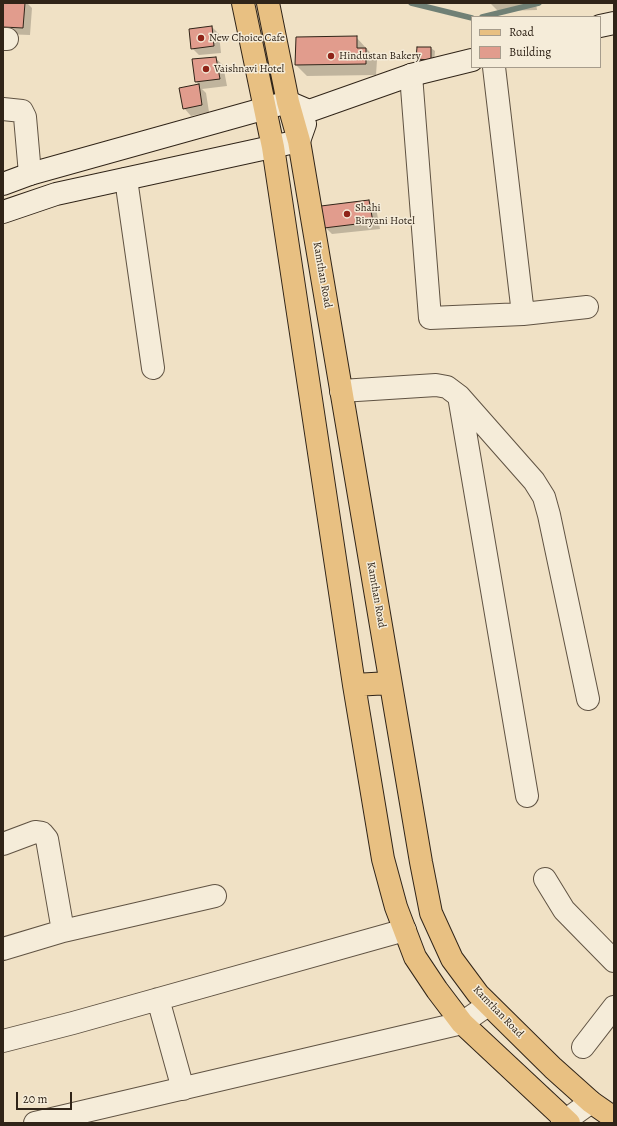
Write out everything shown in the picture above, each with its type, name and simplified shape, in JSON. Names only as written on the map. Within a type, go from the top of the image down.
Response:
[{"type":"main road","points":[[244,3],[273,147],[354,685],[383,859],[396,907],[415,957],[437,990],[462,1023],[565,1122]]},
{"type":"main road","name":"Kamthan Road","points":[[268,3],[288,102],[299,141],[390,683],[431,913],[452,959],[478,994],[591,1102],[614,1118]]},
{"type":"main road","points":[[354,685],[390,683]]},
{"type":"street","points":[[601,26],[614,23]]},
{"type":"street","points":[[3,184],[30,174],[288,102],[309,111],[411,75],[471,60]]},
{"type":"street","points":[[494,68],[523,314]]},
{"type":"street","points":[[411,75],[430,318],[523,314],[588,307]]},
{"type":"street","points":[[3,108],[22,111],[25,117],[30,174]]},
{"type":"street","points":[[3,212],[56,194],[299,141],[309,111]]},
{"type":"street","points":[[126,179],[153,368]]},
{"type":"street","points":[[342,391],[436,385],[447,387],[458,396],[534,482],[544,497],[588,700]]},
{"type":"street","points":[[458,396],[527,796]]},
{"type":"street","points":[[3,844],[35,832],[42,833],[47,839],[62,931]]},
{"type":"street","points":[[545,879],[564,910],[614,961]]},
{"type":"street","points":[[3,949],[62,931],[215,896]]},
{"type":"street","points":[[3,1041],[405,930]]},
{"type":"street","points":[[158,999],[183,1090]]},
{"type":"street","points":[[35,1123],[183,1090],[462,1023],[488,1005]]},
{"type":"street","points":[[583,1046],[614,1007]]},
{"type":"street","points":[[565,1122],[591,1102]]},
{"type":"building","points":[[3,3],[25,3],[23,28],[3,27]]},
{"type":"building","name":"New Choice Cafe","points":[[212,26],[214,46],[191,49],[189,29]]},
{"type":"building","name":"Hindustan Bakery","points":[[357,36],[357,48],[366,48],[366,64],[295,65],[296,37]]},
{"type":"building","points":[[417,47],[431,47],[431,60],[416,59]]},
{"type":"building","name":"Vaishnavi Hotel","points":[[216,57],[220,79],[195,82],[192,59]]},
{"type":"building","points":[[199,84],[202,105],[183,109],[179,88]]},
{"type":"building","name":"Shahi Biryani Hotel","points":[[369,200],[373,222],[324,228],[321,206]]},
{"type":"waterway","points":[[411,3],[471,18]]},
{"type":"waterway","points":[[486,16],[539,3]]},
{"type":"place","name":"New Choice Cafe","points":[[201,38]]},
{"type":"place","name":"Hindustan Bakery","points":[[331,56]]},
{"type":"place","name":"Vaishnavi Hotel","points":[[206,69]]},
{"type":"place","name":"Shahi Biryani Hotel","points":[[347,214]]}]
